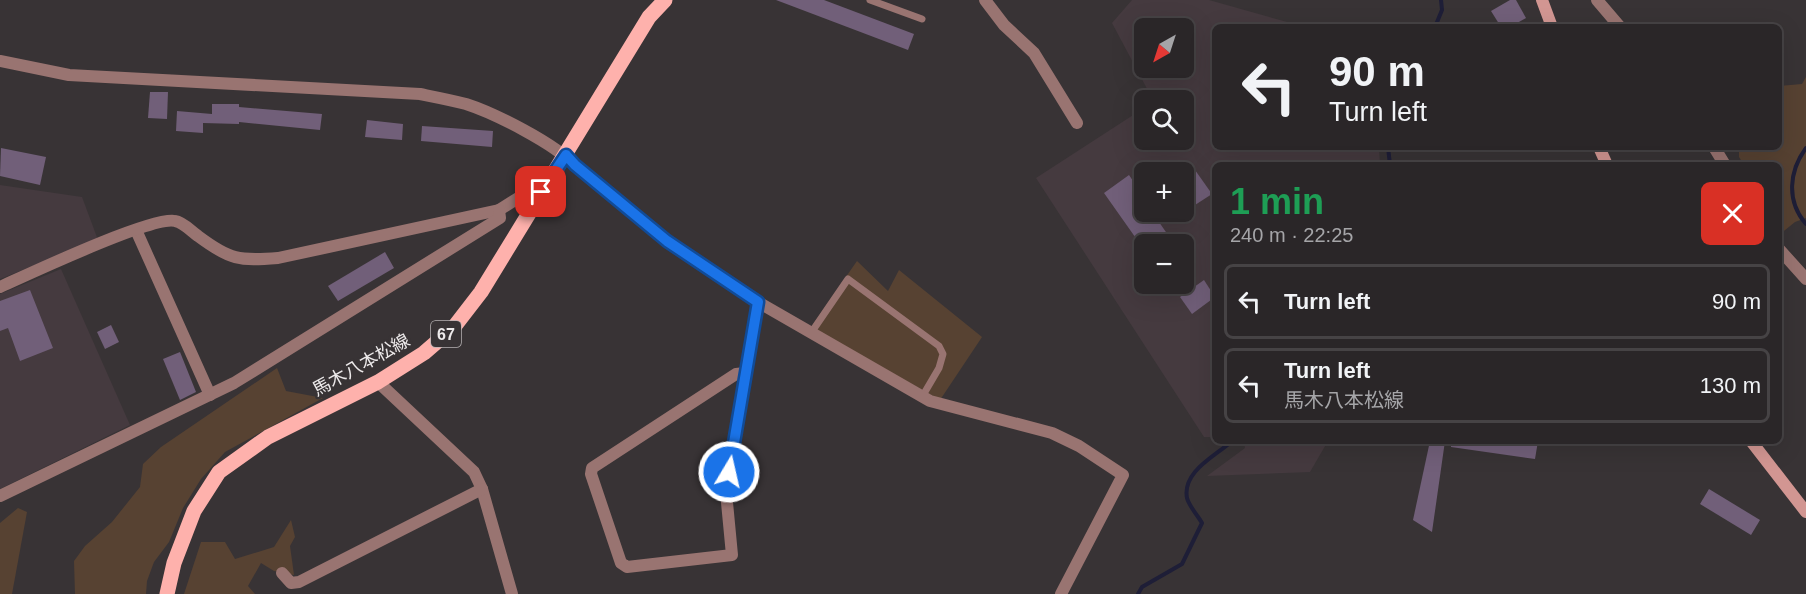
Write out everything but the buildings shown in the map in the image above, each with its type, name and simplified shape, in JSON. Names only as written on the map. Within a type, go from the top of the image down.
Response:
[{"type":"main road","name":"馬木八本松線","points":[[167,594],[174,563],[194,510],[219,472],[268,437],[378,382],[424,353],[453,327],[481,292],[649,17],[665,0]]},
{"type":"street","points":[[985,0],[1004,25],[1034,53],[1077,123]]},
{"type":"street","points":[[1542,0],[1551,24]]},
{"type":"street","points":[[1597,0],[1617,24]]},
{"type":"street","points":[[0,62],[69,75],[420,94],[467,105],[541,139],[566,155],[667,241],[758,302],[811,333],[922,397],[972,414],[1052,433],[1078,446],[1122,475],[1061,594]]},
{"type":"street","points":[[0,287],[136,230],[168,220],[179,221],[220,252],[245,260],[278,258],[499,210],[523,195],[541,192]]},
{"type":"street","points":[[0,496],[210,394],[341,318],[500,218],[499,210]]},
{"type":"street","points":[[136,230],[210,394]]},
{"type":"street","points":[[1782,252],[1806,279]]},
{"type":"street","points":[[745,373],[736,374],[592,468],[591,474],[621,563],[627,567],[732,555],[726,492],[758,302]]},
{"type":"street","points":[[378,382],[474,472],[482,489],[512,594]]},
{"type":"street","points":[[1753,444],[1806,512]]},
{"type":"street","points":[[282,573],[291,583],[299,582],[482,489]]},
{"type":"lane","points":[[870,0],[922,19]]},
{"type":"lane","points":[[811,333],[848,279],[939,346],[943,354],[939,368],[922,397]]},
{"type":"shaded area","points":[[1132,0],[1209,0],[1294,24],[1212,24],[1212,150],[1379,150],[1380,162],[1212,162],[1212,437],[1204,437],[1036,178],[1134,114],[1134,150],[1194,150],[1194,90],[1148,90],[1141,78],[1194,78],[1194,18],[1134,18],[1134,64],[1112,23]]},
{"type":"shaded area","points":[[1806,77],[1806,218],[1795,222],[1782,233],[1782,162],[1742,162],[1739,150],[1782,150],[1782,86],[1802,84]]},
{"type":"shaded area","points":[[0,185],[82,197],[98,240],[0,279]]},
{"type":"shaded area","points":[[857,261],[888,291],[899,270],[982,337],[940,400],[811,327]]},
{"type":"shaded area","points":[[61,269],[130,425],[0,489],[0,294]]},
{"type":"shaded area","points":[[277,368],[286,391],[323,398],[225,452],[201,479],[183,508],[169,542],[154,562],[147,581],[146,594],[75,594],[74,561],[85,546],[112,522],[140,487],[143,464],[161,447]]},
{"type":"shaded area","points":[[1244,444],[1326,444],[1310,472],[1207,476],[1245,448]]},
{"type":"shaded area","points":[[18,508],[27,512],[12,594],[0,594],[0,523]]},
{"type":"shaded area","points":[[291,520],[295,537],[290,546],[294,575],[274,571],[261,563],[248,586],[255,594],[184,594],[201,542],[225,542],[235,559],[274,547]]},
{"type":"waterway","points":[[1436,24],[1442,10],[1441,0]]},
{"type":"waterway","points":[[1806,148],[1796,166],[1792,186],[1795,206],[1806,224]]},
{"type":"waterway","points":[[1388,150],[1390,162]]},
{"type":"waterway","points":[[1138,594],[1142,587],[1182,564],[1202,523],[1187,498],[1190,480],[1202,465],[1228,444]]},
{"type":"route","points":[[541,192],[566,155],[667,241],[758,302],[729,472]]}]
